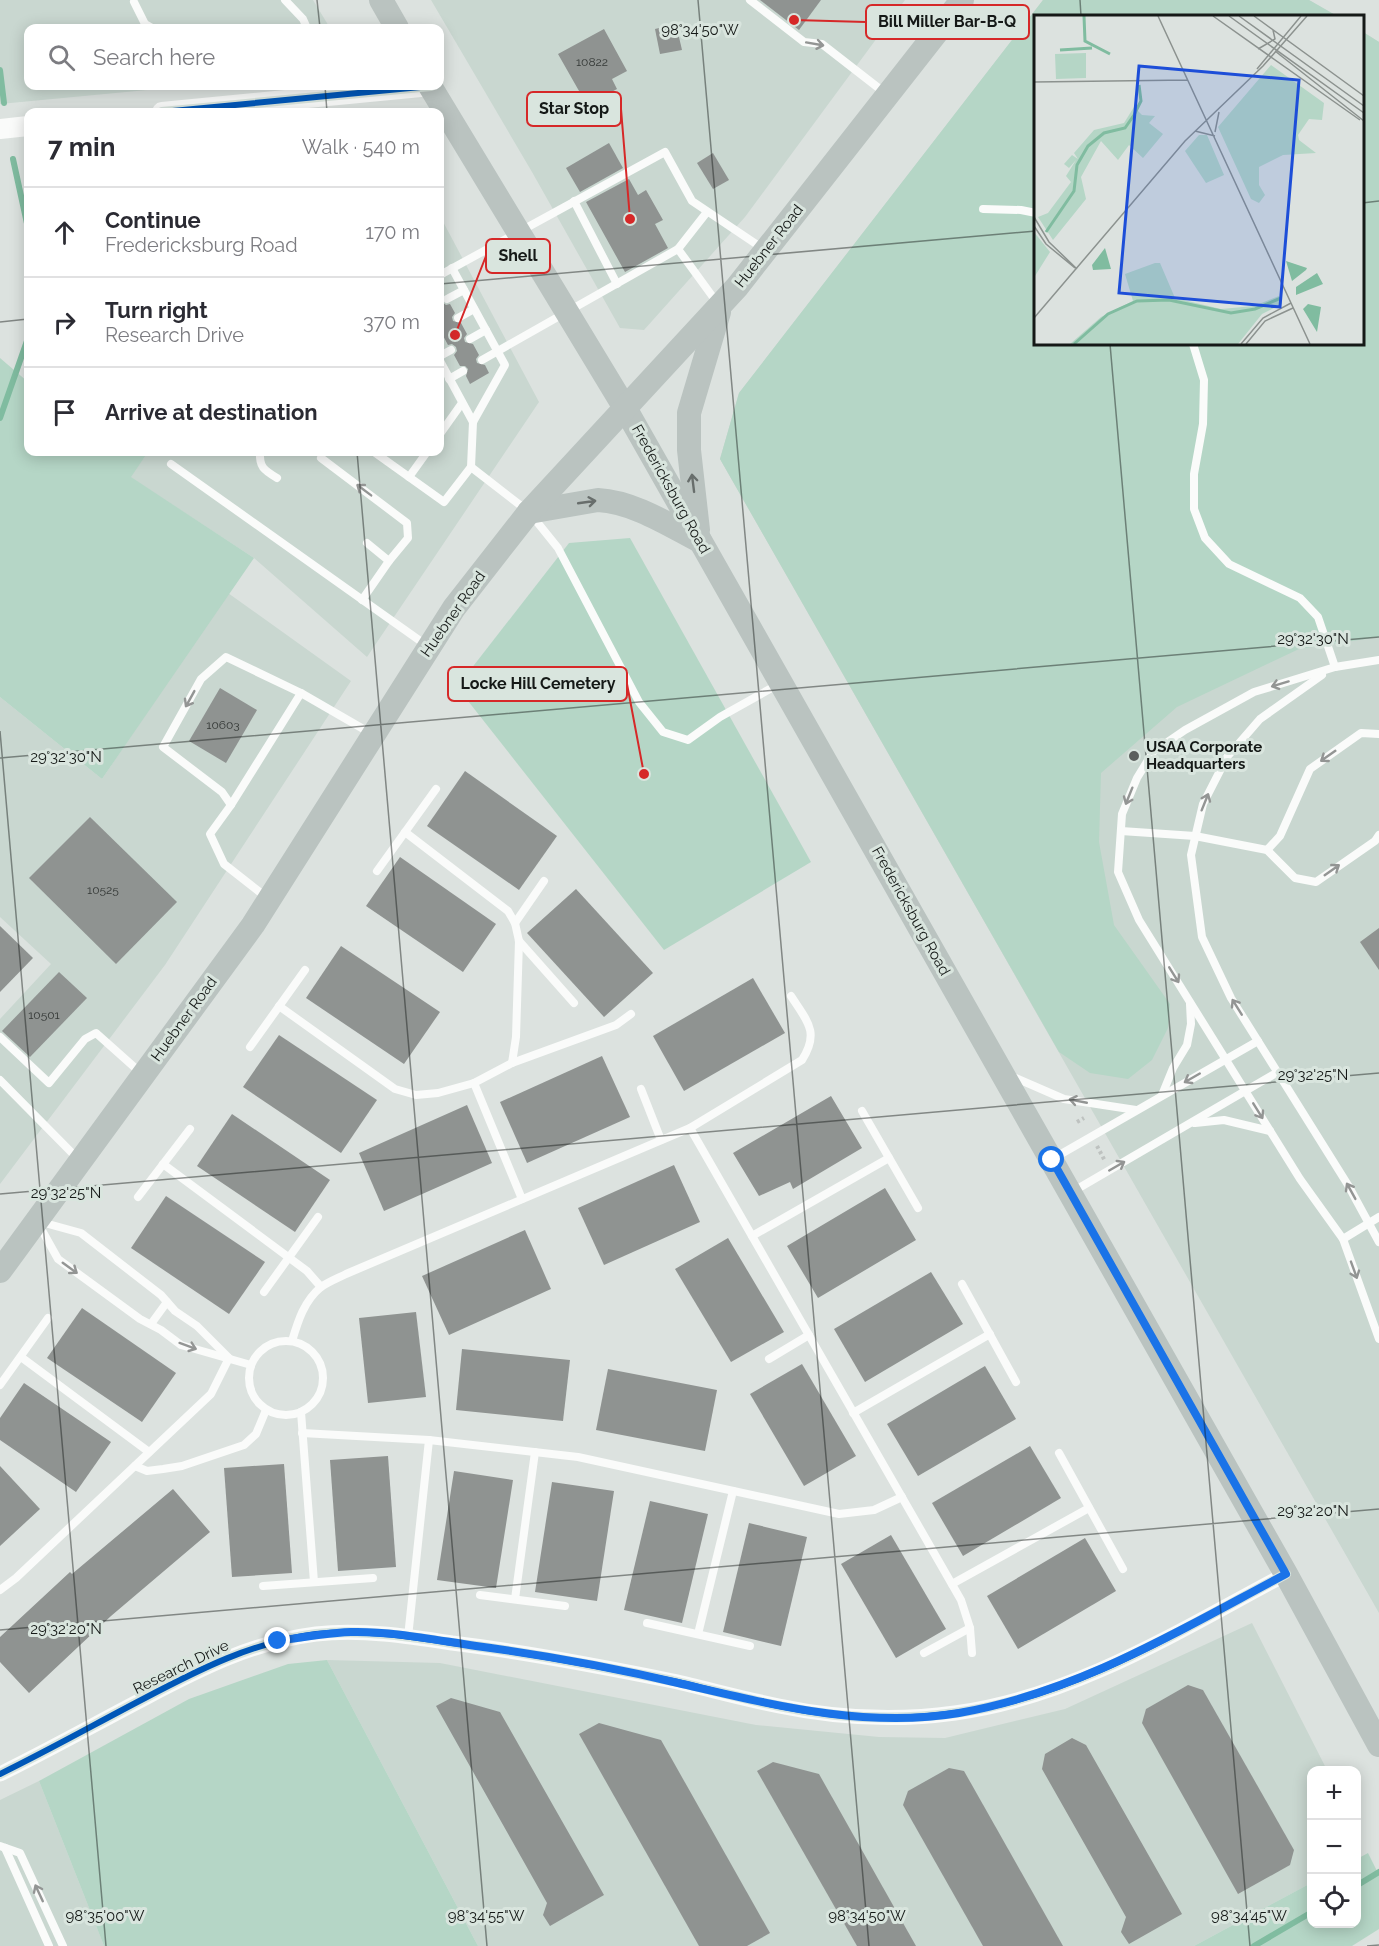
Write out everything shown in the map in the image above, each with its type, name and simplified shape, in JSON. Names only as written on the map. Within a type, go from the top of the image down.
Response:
[{"type":"main road","points":[[381,0],[395,24]]},
{"type":"main road","name":"Huebner Road","points":[[0,1271],[253,925],[454,608],[529,512],[720,307],[962,0]]},
{"type":"main road","name":"Fredericksburg Road","points":[[432,90],[443,108]]},
{"type":"main road","name":"Fredericksburg Road","points":[[444,109],[625,408],[1286,1574],[1379,1745]]},
{"type":"main road","points":[[699,541],[688,450],[689,413],[720,307]]},
{"type":"main road","points":[[529,512],[598,500],[608,501],[622,504],[663,522],[699,541]]},
{"type":"street","points":[[203,108],[389,90]]},
{"type":"street","points":[[0,129],[24,126]]},
{"type":"street","name":"Research Drive","points":[[0,1774],[194,1671],[245,1650],[317,1634],[353,1632],[408,1637],[534,1654],[781,1707],[888,1718],[957,1713],[1012,1701],[1068,1683],[1116,1663],[1286,1574]]},
{"type":"lane","points":[[285,0],[305,24]]},
{"type":"lane","points":[[750,0],[804,42],[822,44],[887,95]]},
{"type":"lane","points":[[134,2],[145,24]]},
{"type":"lane","points":[[444,272],[665,152],[692,201],[766,251]]},
{"type":"lane","points":[[574,201],[617,284]]},
{"type":"lane","points":[[983,209],[1021,210],[1034,213]]},
{"type":"lane","points":[[482,360],[678,249],[708,212]]},
{"type":"lane","points":[[678,249],[720,307]]},
{"type":"lane","points":[[380,456],[444,502],[471,467],[472,422],[505,365],[452,267]]},
{"type":"lane","points":[[447,299],[464,290]]},
{"type":"lane","points":[[458,318],[474,309]]},
{"type":"lane","points":[[470,339],[486,330]]},
{"type":"lane","points":[[1193,345],[1204,380],[1203,424],[1194,474],[1194,509],[1204,538],[1229,564],[1299,598],[1318,617],[1335,667]]},
{"type":"lane","points":[[444,354],[451,350]]},
{"type":"lane","points":[[444,369],[472,422]]},
{"type":"lane","points":[[449,379],[463,371]]},
{"type":"lane","points":[[444,428],[462,403]]},
{"type":"lane","points":[[260,456],[259,462],[265,471],[277,478]]},
{"type":"lane","points":[[409,477],[424,456]]},
{"type":"lane","points":[[321,458],[407,523],[408,538],[362,600]]},
{"type":"lane","points":[[171,464],[429,647]]},
{"type":"lane","points":[[471,467],[529,512],[558,548],[639,702],[663,732],[688,740],[720,717],[780,683]]},
{"type":"lane","points":[[367,543],[389,561]]},
{"type":"lane","points":[[231,805],[222,792],[163,747],[201,679],[226,657],[301,693],[373,735]]},
{"type":"lane","points":[[1379,660],[1335,667],[1254,692],[1185,730],[1153,752],[1137,778],[1122,814],[1118,872],[1139,920],[1300,1179],[1343,1239],[1379,1339]]},
{"type":"lane","points":[[1335,667],[1260,719],[1227,758],[1203,804],[1191,855],[1202,937],[1231,998],[1348,1185],[1379,1242]]},
{"type":"lane","points":[[269,900],[224,864],[210,834],[231,805],[301,693]]},
{"type":"lane","points":[[1267,850],[1280,836],[1310,769],[1361,733],[1379,734]]},
{"type":"lane","points":[[377,871],[436,789]]},
{"type":"lane","points":[[1121,831],[1195,836],[1267,850],[1295,878],[1316,882],[1374,841],[1379,835]]},
{"type":"lane","points":[[405,832],[508,911],[515,923],[519,941],[513,1063]]},
{"type":"lane","points":[[515,923],[544,881]]},
{"type":"lane","points":[[519,941],[574,1003]]},
{"type":"lane","points":[[250,1047],[305,970]]},
{"type":"lane","points":[[292,1341],[302,1310],[321,1287],[346,1274],[690,1128],[802,1060],[810,1048],[812,1035],[808,1022],[791,996]]},
{"type":"lane","points":[[1162,1095],[1173,1068],[1187,1045],[1191,1024],[1190,1000]]},
{"type":"lane","points":[[279,1006],[395,1089],[416,1095],[438,1093],[474,1083],[513,1063],[616,1025],[631,1014]]},
{"type":"lane","points":[[0,1036],[49,1083],[86,1039],[96,1033],[143,1075]]},
{"type":"lane","points":[[1052,1160],[1258,1041]]},
{"type":"lane","points":[[1002,1072],[1064,1099],[1136,1110]]},
{"type":"lane","points":[[1070,1192],[1278,1072]]},
{"type":"lane","points":[[0,1080],[80,1161]]},
{"type":"lane","points":[[474,1083],[522,1199]]},
{"type":"lane","points":[[641,1089],[661,1140]]},
{"type":"lane","points":[[862,1111],[918,1208]]},
{"type":"lane","points":[[1190,1124],[1224,1120],[1270,1131]]},
{"type":"lane","points":[[690,1128],[961,1600],[970,1628],[972,1653]]},
{"type":"lane","points":[[138,1197],[190,1129]]},
{"type":"lane","points":[[752,1236],[889,1158]]},
{"type":"lane","points":[[163,1164],[307,1271],[321,1287]]},
{"type":"lane","points":[[264,1292],[318,1217]]},
{"type":"lane","points":[[1343,1239],[1379,1217]]},
{"type":"lane","points":[[37,1221],[81,1233],[197,1326],[229,1358]]},
{"type":"lane","points":[[37,1221],[58,1259],[140,1319],[182,1345],[251,1365]]},
{"type":"lane","points":[[962,1284],[1017,1382]]},
{"type":"lane","points":[[151,1324],[167,1302]]},
{"type":"lane","points":[[0,1385],[48,1318]]},
{"type":"lane","points":[[854,1413],[990,1334]]},
{"type":"lane","points":[[769,1359],[809,1335]]},
{"type":"lane","points":[[292,1341],[302,1344],[317,1357],[324,1376],[319,1396],[313,1404],[301,1412],[275,1414],[266,1410],[252,1395],[248,1375],[251,1365],[263,1348],[272,1343],[292,1341]]},
{"type":"lane","points":[[21,1357],[149,1452]]},
{"type":"lane","points":[[0,1590],[16,1578],[211,1394],[229,1358]]},
{"type":"lane","points":[[135,1466],[147,1471],[182,1466],[244,1445],[256,1434],[266,1410]]},
{"type":"lane","points":[[301,1412],[314,1582]]},
{"type":"lane","points":[[302,1433],[429,1440],[578,1457],[839,1514],[873,1510],[902,1497]]},
{"type":"lane","points":[[408,1637],[429,1440]]},
{"type":"lane","points":[[515,1599],[535,1452]]},
{"type":"lane","points":[[1059,1453],[1123,1569]]},
{"type":"lane","points":[[698,1634],[733,1491]]},
{"type":"lane","points":[[952,1584],[1089,1508]]},
{"type":"lane","points":[[264,1586],[373,1578]]},
{"type":"lane","points":[[480,1595],[565,1606]]},
{"type":"lane","points":[[646,1623],[750,1646]]},
{"type":"lane","points":[[924,1653],[970,1628]]},
{"type":"lane","points":[[2,1847],[49,1946]]},
{"type":"lane","points":[[2,1847],[20,1853],[63,1946]]},
{"type":"path","points":[[1077,1122],[1084,1118]]},
{"type":"path","points":[[1097,1145],[1106,1162]]},
{"type":"shaded area","points":[[0,0],[313,0],[328,24],[24,24],[24,90],[147,90],[0,104]]},
{"type":"shaded area","points":[[431,0],[905,0],[745,217],[644,330],[620,328]]},
{"type":"shaded area","name":"USAA Corporate Headquarters","points":[[1043,0],[1309,0],[1335,15],[1034,15],[1034,345],[1364,345],[1364,33],[1379,42],[1379,1613],[720,459],[739,393]]},
{"type":"shaded area","points":[[444,224],[539,402],[367,657],[254,558],[130,477],[145,456],[444,456]]},
{"type":"shaded area","points":[[228,593],[351,681],[165,965],[0,1184],[0,1019],[51,964],[0,917],[0,697],[102,779]]},
{"type":"shaded area","points":[[1252,1623],[1325,1766],[1307,1766],[1307,1885],[1194,1946],[478,1946],[327,1660],[440,1663],[756,1725],[879,1737],[945,1738],[1065,1709]]},
{"type":"shaded area","points":[[39,1781],[104,1946],[0,1946],[0,1800]]},
{"type":"green space","name":"USAA Corporate Headquarters","points":[[1043,0],[1309,0],[1335,15],[1034,15],[1034,345],[1364,345],[1364,33],[1379,42],[1379,637],[1299,649],[1177,707],[1101,773],[1099,842],[1114,925],[1170,1004],[1168,1028],[1152,1060],[1128,1079],[1090,1073],[1059,1052],[720,459],[739,393]]},
{"type":"green space","points":[[0,358],[24,379],[24,456],[145,456],[131,477],[254,558],[102,779],[0,697]]},
{"type":"green space","points":[[630,538],[811,862],[664,950],[457,687],[569,543]]},
{"type":"green space","points":[[327,1660],[478,1946],[104,1946],[39,1781],[189,1699],[288,1664]]},
{"type":"green space","points":[[1368,1853],[1379,1875],[1379,1929],[1352,1946],[1194,1946],[1307,1885],[1307,1928],[1361,1928],[1361,1857]]},
{"type":"building","points":[[760,0],[821,0],[799,30]]},
{"type":"building","points":[[676,24],[682,50],[660,54],[655,29]]},
{"type":"building","points":[[604,29],[627,71],[612,79],[617,89],[587,105],[558,54]]},
{"type":"building","points":[[609,143],[623,168],[580,192],[566,168]]},
{"type":"building","points":[[713,153],[729,180],[713,189],[697,163]]},
{"type":"building","points":[[629,179],[638,195],[646,190],[663,220],[655,224],[668,248],[625,272],[586,202]]},
{"type":"building","points":[[444,304],[450,304],[455,313],[452,317],[453,321],[461,323],[467,334],[464,338],[465,342],[473,344],[479,355],[476,359],[477,363],[485,365],[489,373],[470,384],[466,376],[468,369],[460,366],[454,355],[457,351],[456,347],[452,344],[448,345],[444,338]]},
{"type":"building","points":[[220,688],[257,710],[226,763],[189,741]]},
{"type":"building","points":[[465,771],[557,836],[519,890],[427,826]]},
{"type":"building","points":[[90,817],[177,902],[116,964],[29,878]]},
{"type":"building","points":[[400,857],[496,924],[463,972],[366,906]]},
{"type":"building","points":[[576,889],[653,973],[604,1017],[527,933]]},
{"type":"building","points":[[0,926],[33,958],[0,992]]},
{"type":"building","points":[[1379,928],[1379,970],[1360,942]]},
{"type":"building","points":[[341,946],[440,1012],[404,1064],[306,998]]},
{"type":"building","points":[[59,972],[87,998],[30,1057],[2,1031]]},
{"type":"building","points":[[753,978],[785,1033],[684,1091],[653,1036]]},
{"type":"building","points":[[279,1035],[377,1100],[341,1153],[243,1087]]},
{"type":"building","points":[[602,1056],[630,1117],[527,1163],[500,1102]]},
{"type":"building","points":[[831,1096],[862,1148],[793,1189],[790,1182],[759,1196],[733,1153]]},
{"type":"building","points":[[467,1105],[492,1163],[384,1211],[359,1153]]},
{"type":"building","points":[[232,1114],[330,1180],[295,1232],[197,1166]]},
{"type":"building","points":[[674,1165],[700,1222],[604,1265],[578,1208]]},
{"type":"building","points":[[885,1188],[916,1240],[818,1298],[787,1246]]},
{"type":"building","points":[[166,1196],[265,1262],[229,1314],[131,1248]]},
{"type":"building","points":[[525,1230],[551,1289],[449,1335],[422,1276]]},
{"type":"building","points":[[728,1238],[784,1332],[731,1362],[675,1269]]},
{"type":"building","points":[[931,1272],[963,1324],[865,1382],[834,1329]]},
{"type":"building","points":[[82,1308],[176,1373],[142,1422],[47,1358]]},
{"type":"building","points":[[416,1312],[426,1397],[368,1403],[359,1318]]},
{"type":"building","points":[[462,1349],[570,1360],[563,1421],[456,1410]]},
{"type":"building","points":[[802,1364],[856,1456],[804,1486],[750,1394]]},
{"type":"building","points":[[985,1366],[1016,1419],[918,1476],[887,1424]]},
{"type":"building","points":[[608,1369],[717,1390],[705,1451],[596,1430]]},
{"type":"building","points":[[24,1383],[111,1442],[76,1492],[0,1440],[0,1418]]},
{"type":"building","points":[[1030,1446],[1061,1498],[963,1556],[932,1503]]},
{"type":"building","points":[[388,1456],[396,1567],[338,1571],[330,1460]]},
{"type":"building","points":[[284,1464],[292,1573],[232,1577],[224,1468]]},
{"type":"building","points":[[0,1466],[40,1509],[0,1546]]},
{"type":"building","points":[[454,1471],[513,1480],[496,1588],[437,1580]]},
{"type":"building","points":[[552,1482],[614,1491],[597,1601],[535,1592]]},
{"type":"building","points":[[173,1489],[210,1532],[111,1616],[29,1693],[0,1662],[0,1637],[70,1572],[72,1574]]},
{"type":"building","points":[[650,1501],[708,1514],[682,1623],[624,1610]]},
{"type":"building","points":[[749,1523],[807,1537],[781,1646],[723,1632]]},
{"type":"building","points":[[891,1535],[946,1629],[896,1658],[841,1564]]},
{"type":"building","points":[[1085,1538],[1116,1591],[1018,1649],[987,1596]]},
{"type":"building","points":[[1188,1685],[1203,1690],[1294,1850],[1290,1865],[1238,1894],[1142,1723],[1146,1709]]},
{"type":"building","points":[[451,1698],[500,1712],[604,1895],[550,1926],[543,1915],[547,1903],[436,1706]]},
{"type":"building","points":[[599,1723],[661,1740],[770,1933],[747,1946],[699,1946],[579,1734]]},
{"type":"building","points":[[1072,1738],[1086,1745],[1182,1914],[1129,1944],[1121,1932],[1126,1917],[1042,1769],[1045,1754]]},
{"type":"building","points":[[773,1762],[819,1774],[916,1946],[857,1946],[757,1771]]},
{"type":"building","points":[[949,1768],[964,1771],[1063,1946],[983,1946],[903,1805],[908,1791]]},
{"type":"waterway","points":[[0,70],[4,103]]},
{"type":"waterway","points":[[13,159],[24,210]]},
{"type":"waterway","points":[[0,418],[24,349]]},
{"type":"waterway","points":[[1361,1883],[1379,1872]]},
{"type":"waterway","points":[[1254,1946],[1307,1915]]},
{"type":"cycle path","points":[[203,108],[390,90]]},
{"type":"cycle path","points":[[0,1774],[207,1667],[270,1643],[316,1634],[367,1633],[418,1638],[590,1665],[801,1710],[844,1716],[911,1717],[955,1713],[999,1705],[1085,1676],[1167,1638],[1286,1574]]},
{"type":"place","name":"Bill Miller Bar-B-Q","points":[[794,20]]},
{"type":"place","name":"Star Stop","points":[[630,219]]},
{"type":"place","name":"Shell","points":[[455,335]]},
{"type":"place","name":"USAA Corporate Headquarters","points":[[1134,756]]},
{"type":"place","name":"Locke Hill Cemetery","points":[[644,774]]},
{"type":"route","points":[[278,1641],[317,1634],[353,1632],[390,1634],[534,1654],[781,1707],[888,1718],[957,1713],[1012,1701],[1068,1683],[1107,1668],[1286,1574],[1052,1160]]}]
